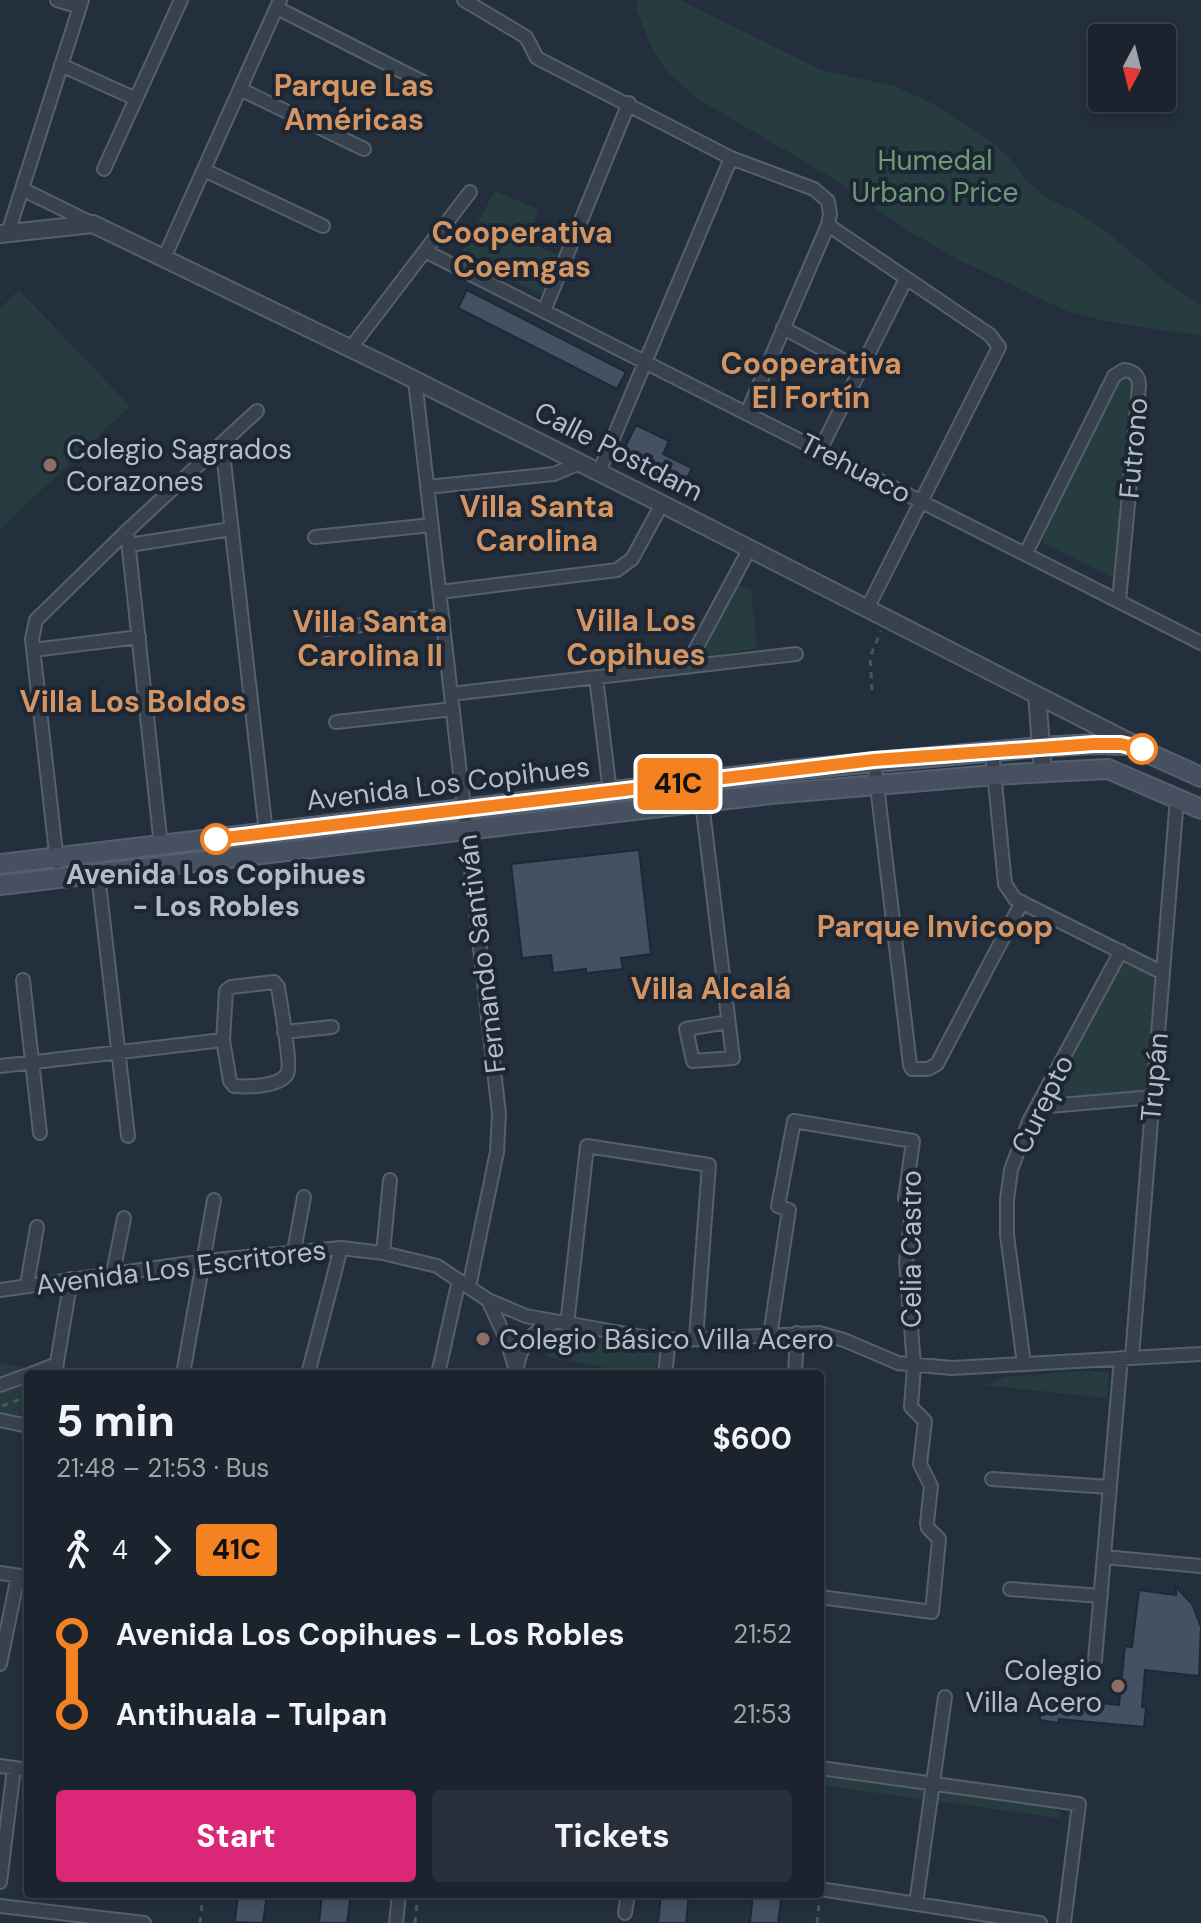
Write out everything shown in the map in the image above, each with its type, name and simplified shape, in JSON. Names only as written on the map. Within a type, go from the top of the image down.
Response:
[{"type":"main road","name":"Avenida Los Copihues","points":[[0,885],[98,874],[466,820],[610,792],[874,760],[1111,744],[1142,749]]},
{"type":"main road","name":"Calle Postdam","points":[[1142,749],[1201,777]]},
{"type":"main road","points":[[1043,771],[1108,769],[1201,809]]},
{"type":"main road","name":"Avenida Los Copihues","points":[[0,864],[266,833],[702,802],[1043,771]]},
{"type":"street","points":[[57,0],[81,3],[22,189],[4,233],[93,224]]},
{"type":"street","points":[[104,169],[181,0]]},
{"type":"street","points":[[464,0],[526,37],[537,58],[731,158],[821,193],[830,207],[828,225],[747,413]]},
{"type":"street","points":[[164,258],[279,4],[425,83]]},
{"type":"street","points":[[61,65],[136,99]]},
{"type":"street","points":[[240,89],[364,149]]},
{"type":"street","points":[[544,311],[629,103]]},
{"type":"street","points":[[599,472],[731,158]]},
{"type":"street","points":[[204,170],[323,226]]},
{"type":"street","points":[[22,189],[93,224]]},
{"type":"street","points":[[350,349],[470,192]]},
{"type":"street","name":"Calle Postdam","points":[[93,224],[415,380],[887,616],[1142,749]]},
{"type":"street","points":[[828,225],[990,335],[999,347],[868,607]]},
{"type":"street","name":"Trehuaco","points":[[425,251],[1201,643]]},
{"type":"street","points":[[820,450],[906,279]]},
{"type":"street","points":[[783,328],[860,369]]},
{"type":"street","name":"Futrono","points":[[1026,553],[1114,376],[1124,370],[1133,372],[1139,386],[1119,601]]},
{"type":"street","name":"Fernando Santiván","points":[[415,380],[500,1128],[497,1152],[464,1284],[439,1370]]},
{"type":"street","points":[[59,878],[33,650],[32,632],[39,615],[257,411]]},
{"type":"street","points":[[222,444],[266,833]]},
{"type":"street","points":[[427,487],[554,474],[580,463]]},
{"type":"street","points":[[440,592],[617,570],[632,559],[662,504]]},
{"type":"street","points":[[315,537],[432,525]]},
{"type":"street","points":[[129,545],[231,529]]},
{"type":"street","points":[[127,531],[161,846]]},
{"type":"street","points":[[686,667],[750,548]]},
{"type":"street","points":[[326,629],[442,616]]},
{"type":"street","points":[[33,650],[139,637]]},
{"type":"street","points":[[451,694],[796,654]]},
{"type":"street","points":[[596,677],[610,792]]},
{"type":"street","points":[[1037,695],[1043,771]]},
{"type":"street","points":[[336,722],[453,709]]},
{"type":"street","points":[[992,751],[1005,884],[1009,893],[1163,973]]},
{"type":"street","points":[[874,760],[912,1069],[928,1069],[937,1064],[1022,902]]},
{"type":"street","name":"Trupán","points":[[1095,1660],[1110,1487],[1127,1358],[1153,1097],[1177,798]]},
{"type":"street","points":[[702,802],[733,1058],[693,1061],[686,1029],[728,1022]]},
{"type":"street","points":[[98,874],[128,1136]]},
{"type":"street","name":"Curepto","points":[[1024,1364],[1007,1235],[1007,1200],[1015,1156],[1037,1107],[1121,951]]},
{"type":"street","points":[[23,980],[40,1133]]},
{"type":"street","points":[[274,982],[278,987],[289,1067],[286,1075],[279,1081],[234,1086],[230,1081],[223,1040],[226,991],[231,987],[274,982]]},
{"type":"street","points":[[284,1032],[332,1027]]},
{"type":"street","points":[[0,1066],[223,1040]]},
{"type":"street","points":[[1037,1107],[1153,1097]]},
{"type":"street","name":"Celia Castro","points":[[770,1335],[789,1210],[778,1206],[794,1121],[913,1141],[905,1198],[913,1202],[906,1262],[914,1366]]},
{"type":"street","points":[[567,1325],[587,1146],[709,1165],[696,1339]]},
{"type":"street","points":[[383,1253],[390,1180]]},
{"type":"street","points":[[294,1251],[304,1197]]},
{"type":"street","points":[[184,1370],[214,1200]]},
{"type":"street","points":[[113,1273],[124,1218]]},
{"type":"street","points":[[27,1285],[37,1227]]},
{"type":"street","points":[[309,1370],[341,1248]]},
{"type":"street","name":"Avenida Los Escritores","points":[[0,1290],[205,1261],[341,1248],[383,1253],[437,1266],[512,1312],[553,1323],[669,1340],[797,1333],[832,1336],[889,1361],[914,1366],[976,1368],[1201,1354]]},
{"type":"street","points":[[56,1369],[71,1279]]},
{"type":"street","points":[[488,1300],[517,1370]]},
{"type":"street","points":[[517,1370],[527,1340],[553,1323]]},
{"type":"street","points":[[795,1370],[797,1333]]},
{"type":"street","points":[[665,1370],[669,1340]]},
{"type":"street","points":[[824,1598],[932,1612],[939,1539],[927,1523],[931,1486],[920,1464],[925,1421],[911,1407],[914,1366]]},
{"type":"street","points":[[0,1385],[24,1376]]},
{"type":"street","points":[[0,1420],[24,1425]]},
{"type":"street","points":[[992,1479],[1110,1487]]},
{"type":"street","points":[[1104,1557],[1201,1566]]},
{"type":"street","points":[[0,1573],[23,1576],[0,1664]]},
{"type":"street","points":[[1010,1589],[1101,1596]]},
{"type":"street","points":[[916,1904],[945,1697]]},
{"type":"street","points":[[0,1766],[24,1769]]},
{"type":"street","points":[[0,1882],[14,1768]]},
{"type":"street","points":[[824,1769],[1079,1804],[1064,1923]]},
{"type":"street","points":[[824,1891],[1040,1923]]},
{"type":"street","points":[[396,1923],[399,1898]]},
{"type":"street","points":[[625,1913],[627,1898]]},
{"type":"street","points":[[0,1906],[144,1923]]},
{"type":"path","points":[[872,690],[870,657],[887,616]]},
{"type":"path","points":[[0,1407],[24,1398]]},
{"type":"path","points":[[200,1923],[203,1898]]},
{"type":"path","points":[[415,1923],[418,1898]]},
{"type":"path","points":[[817,1923],[819,1898]]},
{"type":"green space","name":"Humedal Urbano Price","points":[[639,0],[680,0],[821,70],[894,86],[931,103],[984,136],[1008,156],[1026,180],[1047,198],[1079,213],[1106,231],[1167,283],[1201,305],[1201,336],[1104,321],[1067,311],[957,259],[907,230],[832,178],[695,97],[665,69],[652,49],[636,8]]},
{"type":"green space","points":[[495,191],[538,209],[527,241],[561,256],[546,296],[458,258]]},
{"type":"green space","points":[[19,290],[130,406],[0,529],[0,309]]},
{"type":"green space","points":[[1123,378],[1129,378],[1132,383],[1116,574],[1112,577],[1044,543],[1042,539]]},
{"type":"green space","points":[[738,585],[751,590],[757,648],[701,658],[699,651]]},
{"type":"green space","points":[[1120,965],[1140,968],[1155,981],[1145,1091],[1140,1094],[1057,1100],[1053,1096],[1053,1088]]},
{"type":"green space","points":[[551,1333],[661,1349],[656,1370],[618,1370],[547,1357]]},
{"type":"green space","points":[[0,1363],[38,1370],[24,1370],[24,1425],[0,1420]]},
{"type":"green space","points":[[1109,1372],[1107,1398],[984,1385],[1006,1377]]},
{"type":"green space","points":[[824,1774],[1050,1806],[1060,1812],[1059,1818],[824,1786]]},
{"type":"building","points":[[467,290],[626,372],[617,389],[458,308]]},
{"type":"building","points":[[636,425],[669,441],[663,454],[692,468],[681,491],[618,461]]},
{"type":"building","points":[[639,850],[651,954],[621,958],[623,969],[586,973],[586,969],[553,973],[551,955],[522,958],[511,864]]},
{"type":"building","points":[[1176,1587],[1192,1604],[1201,1627],[1199,1676],[1145,1670],[1144,1727],[1040,1720],[1041,1697],[1119,1705],[1125,1646],[1132,1647],[1139,1590],[1176,1595]]},
{"type":"building","points":[[238,1898],[266,1898],[263,1923],[235,1922]]},
{"type":"building","points":[[322,1898],[350,1898],[347,1923],[319,1923]]},
{"type":"building","points":[[661,1898],[689,1898],[686,1923],[658,1923]]},
{"type":"building","points":[[753,1898],[781,1898],[778,1923],[750,1923]]},
{"type":"bus line","name":"41C","points":[[216,839],[874,760],[1094,744],[1121,744],[1142,749]]},
{"type":"place","name":"Colegio Sagrados Corazones","points":[[50,465]]},
{"type":"place","name":"Avenida Los Copihues - Los Robles","points":[[216,839]]},
{"type":"place","name":"Colegio Básico Villa Acero","points":[[483,1339]]},
{"type":"place","name":"Colegio Villa Acero","points":[[1118,1686]]},
{"type":"district","name":"Parque Las Américas","points":[[354,103]]},
{"type":"district","name":"Cooperativa Coemgas","points":[[522,250]]},
{"type":"district","name":"Cooperativa El Fortín","points":[[811,381]]},
{"type":"district","name":"Villa Santa Carolina","points":[[537,524]]},
{"type":"district","name":"Villa Los Copihues","points":[[636,638]]},
{"type":"district","name":"Villa Santa Carolina II","points":[[370,639]]},
{"type":"district","name":"Villa Los Boldos","points":[[133,702]]},
{"type":"district","name":"Parque Invicoop","points":[[935,927]]},
{"type":"district","name":"Villa Alcalá","points":[[711,989]]}]
